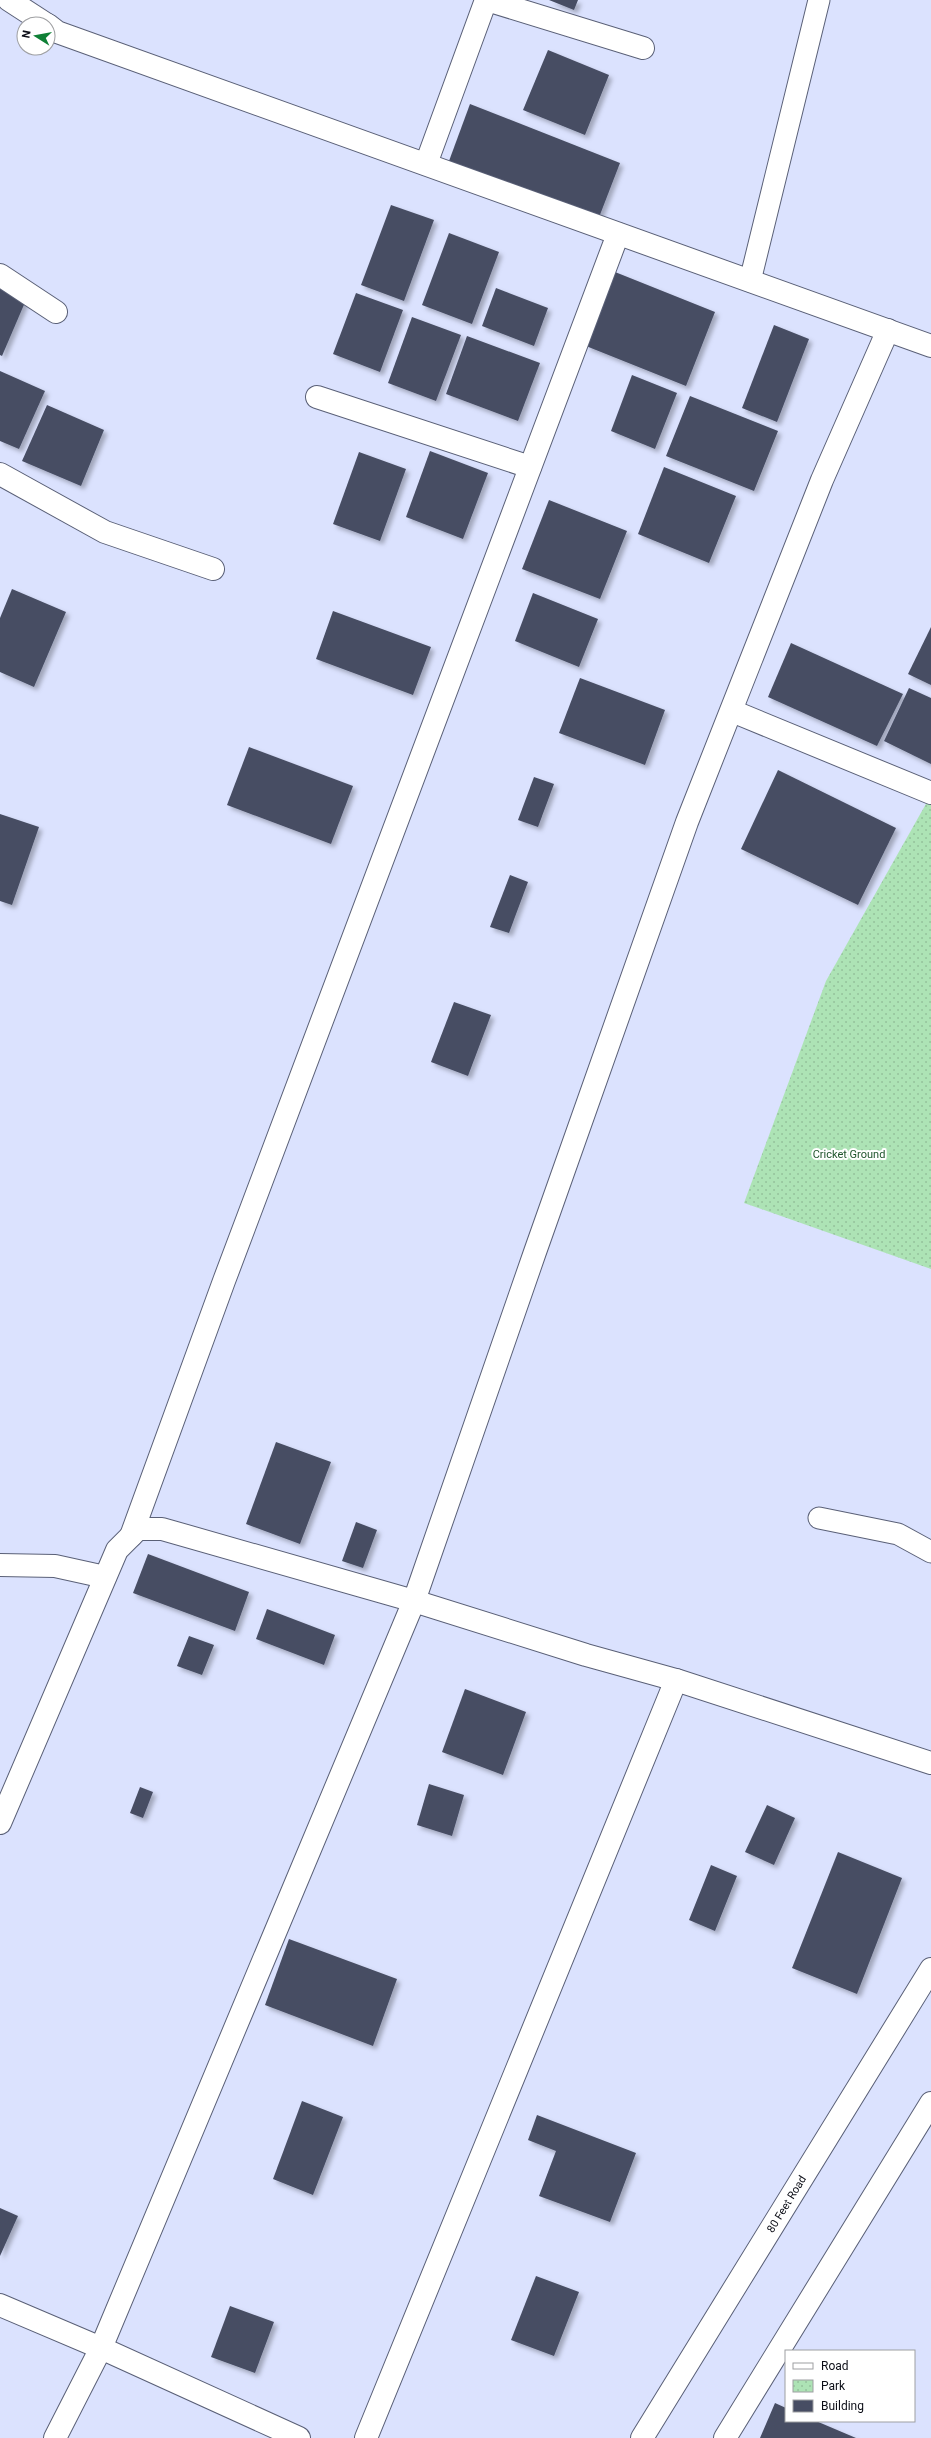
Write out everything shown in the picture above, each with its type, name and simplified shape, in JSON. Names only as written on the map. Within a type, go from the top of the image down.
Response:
[{"type":"street","points":[[9,0],[33,16]]},
{"type":"street","points":[[426,164],[487,0],[643,48]]},
{"type":"street","points":[[56,31],[931,346]]},
{"type":"street","points":[[131,1536],[224,1281],[618,234]]},
{"type":"street","points":[[0,276],[56,312]]},
{"type":"street","points":[[55,2438],[101,2348],[414,1601],[684,830],[822,480],[888,330]]},
{"type":"street","points":[[317,397],[530,467]]},
{"type":"street","points":[[0,474],[105,532],[213,569]]},
{"type":"street","points":[[732,711],[931,793]]},
{"type":"street","points":[[0,1823],[117,1550],[138,1529],[162,1529],[414,1601],[586,1655],[676,1680],[931,1763]]},
{"type":"street","points":[[0,1565],[55,1566],[105,1577]]},
{"type":"street","points":[[366,2438],[676,1680]]},
{"type":"street","name":"80 Feet Road","points":[[642,2438],[931,1969]]},
{"type":"street","points":[[725,2438],[931,2103]]},
{"type":"street","points":[[0,2306],[101,2348],[299,2438]]},
{"type":"lane","points":[[750,281],[819,0]]},
{"type":"lane","points":[[819,1518],[898,1534],[931,1552]]},
{"type":"green space","name":"Cricket Ground","points":[[931,795],[931,1269],[744,1203],[826,981]]},
{"type":"building","points":[[549,0],[578,0],[574,10]]},
{"type":"building","points":[[548,50],[609,75],[585,135],[523,110]]},
{"type":"building","points":[[470,104],[620,163],[598,220],[449,161]]},
{"type":"building","points":[[391,205],[434,220],[404,301],[361,285]]},
{"type":"building","points":[[449,233],[499,252],[472,324],[422,305]]},
{"type":"building","points":[[615,272],[715,312],[686,386],[586,346]]},
{"type":"building","points":[[0,288],[26,300],[2,356],[0,355]]},
{"type":"building","points":[[496,288],[548,308],[534,346],[482,326]]},
{"type":"building","points":[[356,293],[403,310],[380,372],[333,354]]},
{"type":"building","points":[[412,317],[461,335],[436,401],[388,383]]},
{"type":"building","points":[[774,325],[809,339],[777,422],[742,408]]},
{"type":"building","points":[[467,336],[540,363],[518,421],[446,394]]},
{"type":"building","points":[[0,371],[45,391],[19,449],[0,441]]},
{"type":"building","points":[[632,375],[677,393],[655,449],[611,431]]},
{"type":"building","points":[[690,396],[778,431],[754,491],[666,456]]},
{"type":"building","points":[[47,405],[104,430],[81,486],[22,461]]},
{"type":"building","points":[[430,451],[488,473],[463,539],[406,517]]},
{"type":"building","points":[[359,452],[406,469],[380,541],[333,524]]},
{"type":"building","points":[[664,467],[736,496],[709,563],[638,534]]},
{"type":"building","points":[[549,500],[627,531],[600,599],[522,569]]},
{"type":"building","points":[[12,589],[66,612],[34,687],[0,672],[0,618]]},
{"type":"building","points":[[533,593],[598,619],[579,667],[515,641]]},
{"type":"building","points":[[333,611],[431,647],[413,695],[316,659]]},
{"type":"building","points":[[931,627],[931,685],[908,674]]},
{"type":"building","points":[[791,643],[903,694],[877,746],[768,697]]},
{"type":"building","points":[[580,678],[665,710],[645,765],[559,733]]},
{"type":"building","points":[[909,688],[931,698],[931,764],[884,741]]},
{"type":"building","points":[[249,747],[353,786],[331,844],[227,805]]},
{"type":"building","points":[[778,770],[896,828],[858,905],[741,849]]},
{"type":"building","points":[[534,777],[554,784],[538,827],[518,820]]},
{"type":"building","points":[[0,814],[39,827],[12,905],[0,901]]},
{"type":"building","points":[[510,875],[528,882],[509,933],[490,927]]},
{"type":"building","points":[[454,1002],[491,1015],[468,1076],[431,1062]]},
{"type":"building","points":[[276,1442],[331,1462],[300,1544],[246,1524]]},
{"type":"building","points":[[356,1522],[377,1530],[363,1568],[342,1561]]},
{"type":"building","points":[[148,1554],[249,1592],[235,1631],[133,1593]]},
{"type":"building","points":[[267,1609],[335,1635],[324,1665],[256,1639]]},
{"type":"building","points":[[189,1636],[214,1645],[202,1675],[177,1666]]},
{"type":"building","points":[[465,1689],[526,1712],[503,1775],[442,1752]]},
{"type":"building","points":[[429,1784],[464,1795],[452,1836],[417,1825]]},
{"type":"building","points":[[140,1787],[153,1792],[143,1818],[130,1813]]},
{"type":"building","points":[[767,1805],[795,1818],[774,1865],[745,1852]]},
{"type":"building","points":[[838,1852],[902,1878],[857,1994],[792,1968]]},
{"type":"building","points":[[711,1865],[737,1876],[715,1931],[689,1920]]},
{"type":"building","points":[[289,1939],[397,1979],[373,2046],[265,2005]]},
{"type":"building","points":[[302,2101],[343,2117],[313,2195],[273,2179]]},
{"type":"building","points":[[537,2115],[636,2153],[610,2222],[539,2196],[556,2151],[528,2140]]},
{"type":"building","points":[[0,2208],[18,2216],[0,2256]]},
{"type":"building","points":[[536,2276],[579,2292],[554,2356],[511,2340]]},
{"type":"building","points":[[230,2306],[274,2322],[255,2373],[211,2357]]},
{"type":"building","points":[[775,2403],[785,2408],[785,2422],[818,2422],[856,2438],[760,2438]]}]
